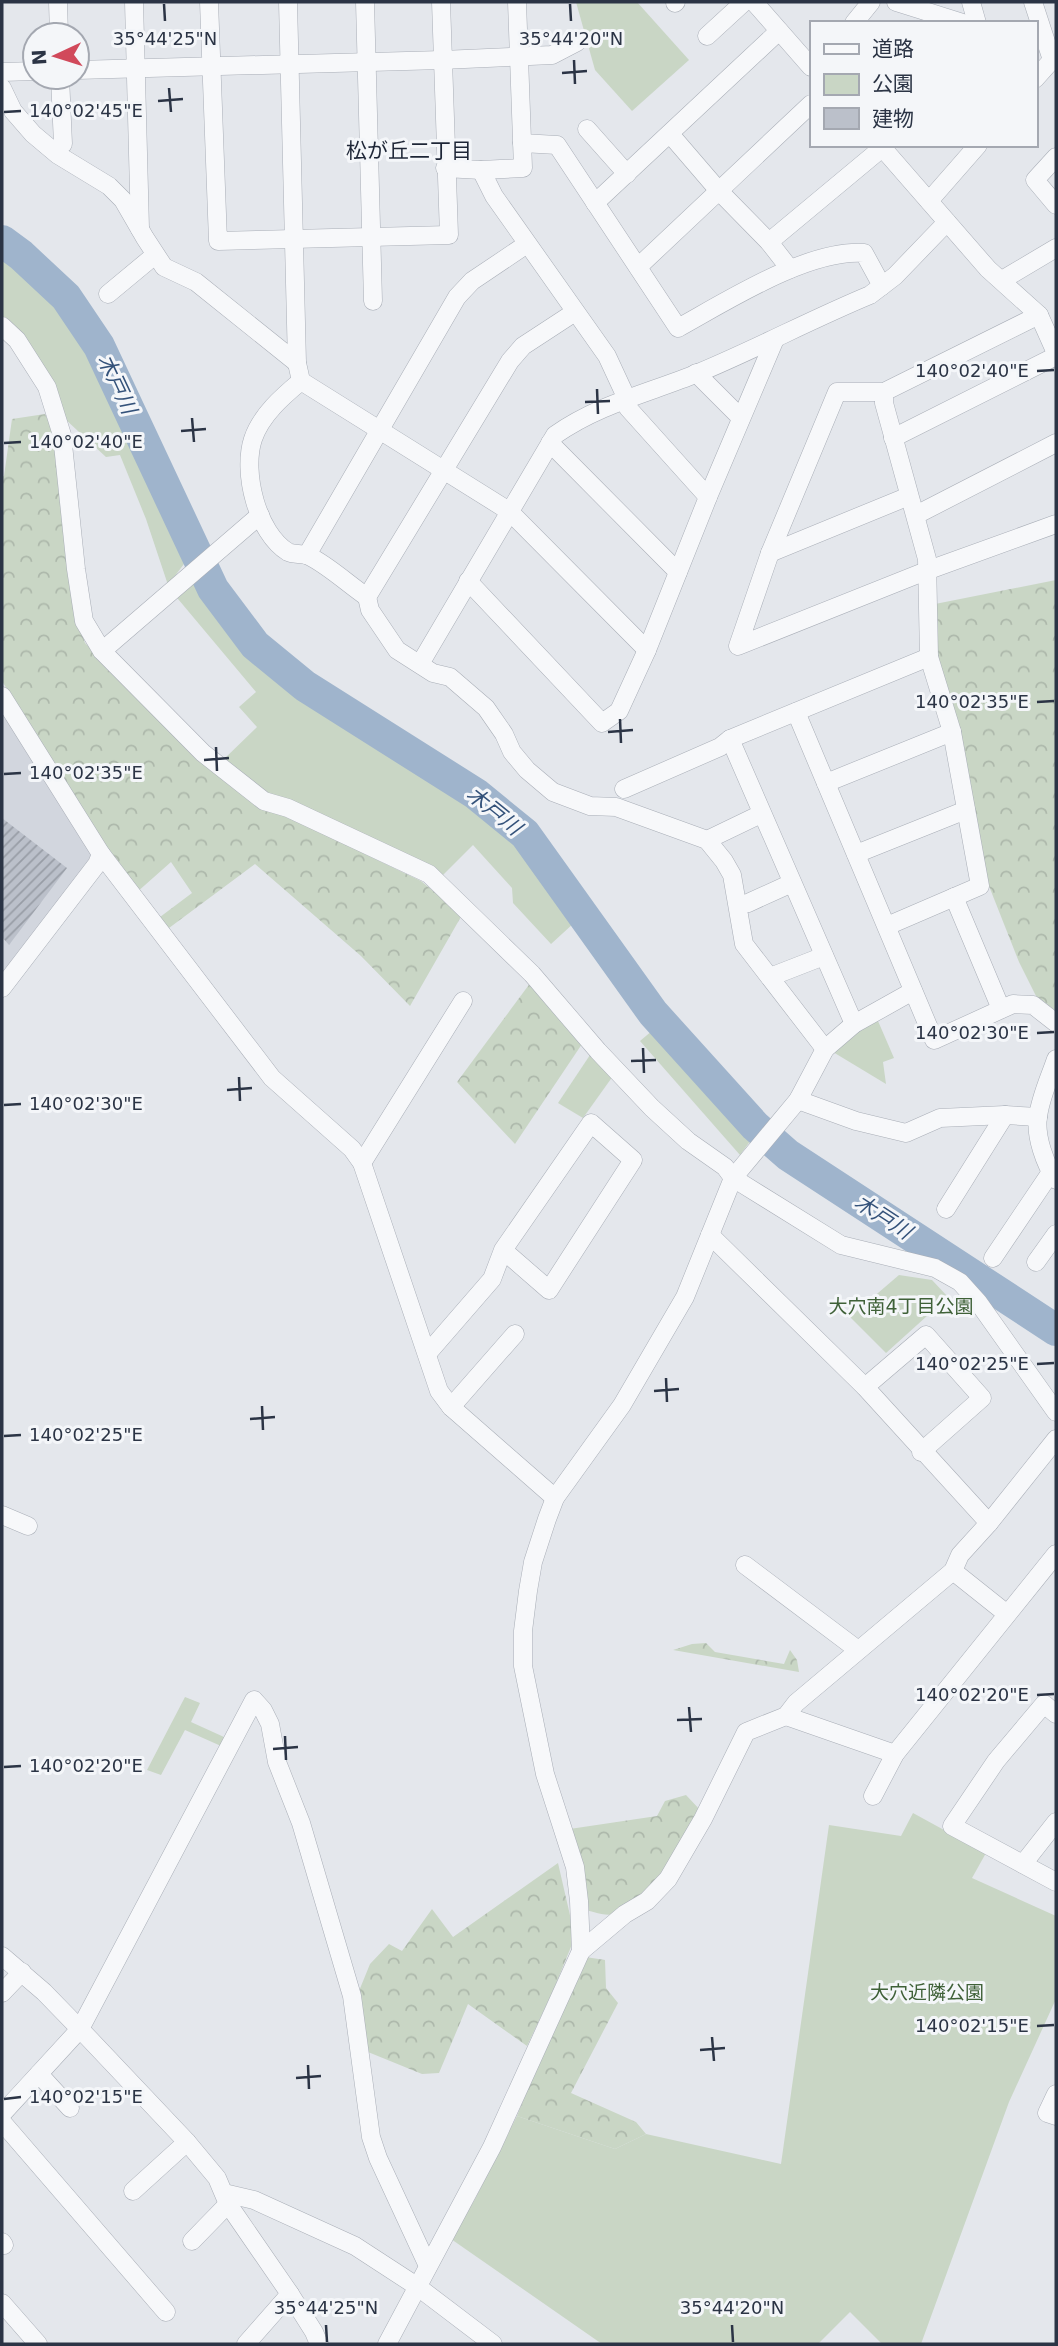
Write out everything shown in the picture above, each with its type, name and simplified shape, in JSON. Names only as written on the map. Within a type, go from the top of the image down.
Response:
[{"type":"street","points":[[58,2],[59,21]]},
{"type":"street","points":[[134,2],[141,232]]},
{"type":"street","points":[[209,2],[218,241],[449,235],[441,2]]},
{"type":"street","points":[[102,651],[249,523],[255,500],[249,468],[253,439],[299,372],[288,2]]},
{"type":"street","points":[[365,2],[373,301]]},
{"type":"street","points":[[445,168],[523,168],[517,2]]},
{"type":"street","points":[[707,36],[744,2]]},
{"type":"street","points":[[754,2],[810,66]]},
{"type":"street","points":[[856,21],[871,2]]},
{"type":"street","points":[[896,2],[957,21]]},
{"type":"street","points":[[971,2],[976,21]]},
{"type":"street","points":[[1033,2],[1054,61]]},
{"type":"street","points":[[595,203],[779,31]]},
{"type":"street","points":[[91,70],[552,55],[577,42]]},
{"type":"street","points":[[1037,53],[1054,61]]},
{"type":"street","points":[[1037,77],[1054,61]]},
{"type":"street","points":[[2,72],[21,71]]},
{"type":"street","points":[[2,88],[13,111],[33,134],[58,155],[109,186],[123,200],[164,267],[196,282],[299,372],[381,432],[509,511],[647,650]]},
{"type":"street","points":[[61,91],[63,144]]},
{"type":"street","points":[[638,267],[810,105]]},
{"type":"street","points":[[587,129],[627,174]]},
{"type":"street","points":[[670,134],[719,191],[769,242],[790,269]]},
{"type":"street","points":[[522,143],[557,145],[678,328],[790,269],[848,252],[864,253],[882,286]]},
{"type":"street","points":[[929,201],[976,147]]},
{"type":"street","points":[[769,242],[886,148],[988,269],[1038,315],[1056,354],[893,438]]},
{"type":"street","points":[[1056,157],[1035,180],[1056,205]]},
{"type":"street","points":[[481,170],[494,196],[607,356],[626,397],[628,408],[708,497]]},
{"type":"street","points":[[421,664],[555,435],[573,422],[626,397],[696,373],[870,295],[895,276],[947,222]]},
{"type":"street","points":[[307,555],[457,298],[472,281],[527,244]]},
{"type":"street","points":[[1002,280],[1056,247]]},
{"type":"street","points":[[108,294],[155,255]]},
{"type":"street","points":[[367,597],[510,362],[523,346],[575,312]]},
{"type":"street","points":[[1038,315],[884,392],[837,393],[770,553],[738,646],[926,571],[1056,524]]},
{"type":"street","points":[[2,326],[18,340],[47,387],[62,435],[76,569],[85,621],[102,651],[203,753],[264,801],[288,808],[429,874],[532,974],[598,1051],[652,1108],[688,1142],[725,1167],[733,1178],[841,1245],[935,1268],[960,1282],[978,1302],[1056,1412]]},
{"type":"street","points":[[468,581],[602,723],[620,711],[775,339]]},
{"type":"street","points":[[696,373],[741,418]]},
{"type":"street","points":[[884,392],[893,438],[927,559],[929,657],[952,732],[981,886],[887,926]]},
{"type":"street","points":[[550,443],[678,572]]},
{"type":"street","points":[[916,514],[1056,443]]},
{"type":"street","points":[[770,553],[908,496]]},
{"type":"street","points":[[249,523],[270,536],[289,553],[307,555],[367,597],[370,610],[397,650],[433,673],[450,677],[486,708],[504,734],[512,752],[527,770],[552,792],[590,806],[615,807],[706,840],[732,875],[744,944],[825,1049]]},
{"type":"street","points":[[624,789],[720,747],[730,739],[929,657]]},
{"type":"street","points":[[2,696],[101,854],[272,1078],[352,1149],[362,1163],[439,1391],[451,1407],[555,1498]]},
{"type":"street","points":[[796,712],[934,1040],[1013,1004],[1033,1005],[1056,1023]]},
{"type":"street","points":[[827,783],[952,732]]},
{"type":"street","points":[[730,739],[853,1024]]},
{"type":"street","points":[[856,854],[966,810]]},
{"type":"street","points":[[706,840],[761,814]]},
{"type":"street","points":[[2,988],[97,864],[101,854]]},
{"type":"street","points":[[748,903],[792,883]]},
{"type":"street","points":[[954,897],[1001,1009]]},
{"type":"street","points":[[770,977],[824,956]]},
{"type":"street","points":[[581,1951],[575,1867],[545,1774],[523,1667],[523,1631],[533,1562],[555,1498],[622,1405],[685,1297],[733,1178],[798,1100],[825,1049],[853,1024],[913,991]]},
{"type":"street","points":[[362,1163],[463,1001]]},
{"type":"street","points":[[993,1258],[1054,1176],[1039,1137],[1038,1117],[1052,1090],[1056,1059]]},
{"type":"street","points":[[798,1100],[856,1121],[906,1133],[940,1118],[1005,1115],[1038,1117]]},
{"type":"street","points":[[946,1209],[1005,1115]]},
{"type":"street","points":[[427,1354],[492,1279],[503,1250],[591,1123],[633,1160],[549,1290],[503,1250]]},
{"type":"street","points":[[1036,1262],[1056,1234]]},
{"type":"street","points":[[710,1235],[865,1387],[989,1523]]},
{"type":"street","points":[[451,1407],[515,1334]]},
{"type":"street","points":[[865,1387],[926,1335],[982,1398],[922,1451]]},
{"type":"street","points":[[387,2344],[492,2147],[581,1951],[625,1914],[647,1901],[668,1879],[703,1819],[746,1732],[786,1716],[796,1703],[953,1571],[960,1555],[1056,1439]]},
{"type":"street","points":[[2,1515],[28,1526]]},
{"type":"street","points":[[873,1796],[895,1754],[1056,1554]]},
{"type":"street","points":[[745,1565],[858,1650]]},
{"type":"street","points":[[953,1571],[1007,1614]]},
{"type":"street","points":[[2,2114],[80,2029],[254,1700],[270,1724],[277,1762],[301,1823],[352,1996],[371,2137],[428,2266]]},
{"type":"street","points":[[1056,1714],[1044,1704],[996,1760],[952,1826],[1056,1882]]},
{"type":"street","points":[[786,1716],[895,1754]]},
{"type":"street","points":[[1023,1864],[1056,1822]]},
{"type":"street","points":[[2,1956],[80,2029],[187,2142],[217,2178],[226,2199],[290,2294],[319,2344]]},
{"type":"street","points":[[2,1993],[22,1972]]},
{"type":"street","points":[[39,2074],[70,2108]]},
{"type":"street","points":[[1056,2094],[1047,2113],[1056,2116]]},
{"type":"street","points":[[2,2122],[166,2312]]},
{"type":"street","points":[[133,2191],[187,2142]]},
{"type":"street","points":[[192,2241],[226,2199]]},
{"type":"street","points":[[226,2199],[254,2200],[355,2246],[418,2287],[493,2344]]},
{"type":"street","points":[[246,2344],[290,2294]]},
{"type":"street","points":[[2,2303],[38,2344]]},
{"type":"shaded area","points":[[2,707],[94,851],[89,862],[2,978]]},
{"type":"green space","points":[[576,2],[637,2],[689,60],[632,111],[595,70]]},
{"type":"green space","points":[[2,251],[59,299],[96,352],[187,560],[168,585],[146,519],[120,455],[106,457],[64,418],[2,319]]},
{"type":"green space","points":[[45,414],[56,437],[78,622],[85,643],[199,757],[369,856],[421,881],[462,915],[410,1006],[361,956],[255,864],[165,931],[156,920],[192,893],[171,862],[136,893],[101,843],[2,681],[2,477],[12,419]]},
{"type":"green space","points":[[198,580],[246,649],[364,733],[459,795],[519,844],[574,923],[551,944],[513,903],[512,888],[473,845],[443,875],[266,796],[222,761],[257,727],[239,707],[256,692],[173,593]]},
{"type":"green space","points":[[1056,580],[1056,1011],[1036,996],[1019,962],[987,881],[935,655],[935,604]]},
{"type":"green space","points":[[531,982],[584,1041],[515,1144],[457,1082]]},
{"type":"green space","points":[[878,1021],[894,1058],[883,1062],[886,1084],[833,1052],[861,1029]]},
{"type":"green space","points":[[659,1025],[754,1136],[740,1155],[640,1041]]},
{"type":"green space","points":[[590,1055],[613,1076],[583,1118],[558,1103]]},
{"type":"green space","name":"大穴南4丁目公園","points":[[899,1275],[932,1280],[948,1297],[886,1353],[850,1317]]},
{"type":"green space","points":[[706,1643],[715,1652],[784,1664],[790,1650],[797,1660],[799,1672],[673,1650]]},
{"type":"green space","points":[[185,1697],[200,1703],[191,1722],[224,1737],[221,1746],[185,1730],[161,1775],[147,1770]]},
{"type":"green space","points":[[686,1795],[702,1812],[676,1857],[655,1886],[629,1908],[610,1915],[581,1909],[563,1830],[657,1816],[665,1801]]},
{"type":"green space","name":"大穴近隣公園","points":[[913,1813],[986,1853],[972,1878],[1056,1916],[1056,1999],[1009,2102],[921,2344],[882,2344],[850,2312],[818,2344],[602,2344],[451,2239],[474,2201],[517,2116],[615,2149],[646,2134],[781,2164],[829,1825],[901,1836]]},
{"type":"green space","points":[[558,1863],[575,1937],[527,2046],[468,2004],[439,2073],[422,2074],[368,2052],[359,1991],[370,1964],[389,1944],[402,1951],[432,1909],[453,1937]]},
{"type":"green space","points":[[579,1956],[605,1960],[606,1988],[618,2003],[571,2093],[636,2122],[646,2134],[615,2149],[517,2116]]},
{"type":"building","points":[[2,818],[67,868],[9,945],[2,937]]},
{"type":"waterway","name":"木戸川","points":[[2,241],[66,297],[99,346],[213,589],[255,645],[305,686],[476,794],[525,834],[653,1013],[755,1126],[788,1155],[1056,1330]]},
{"type":"district","name":"松が丘二丁目","points":[[409,151]]}]
